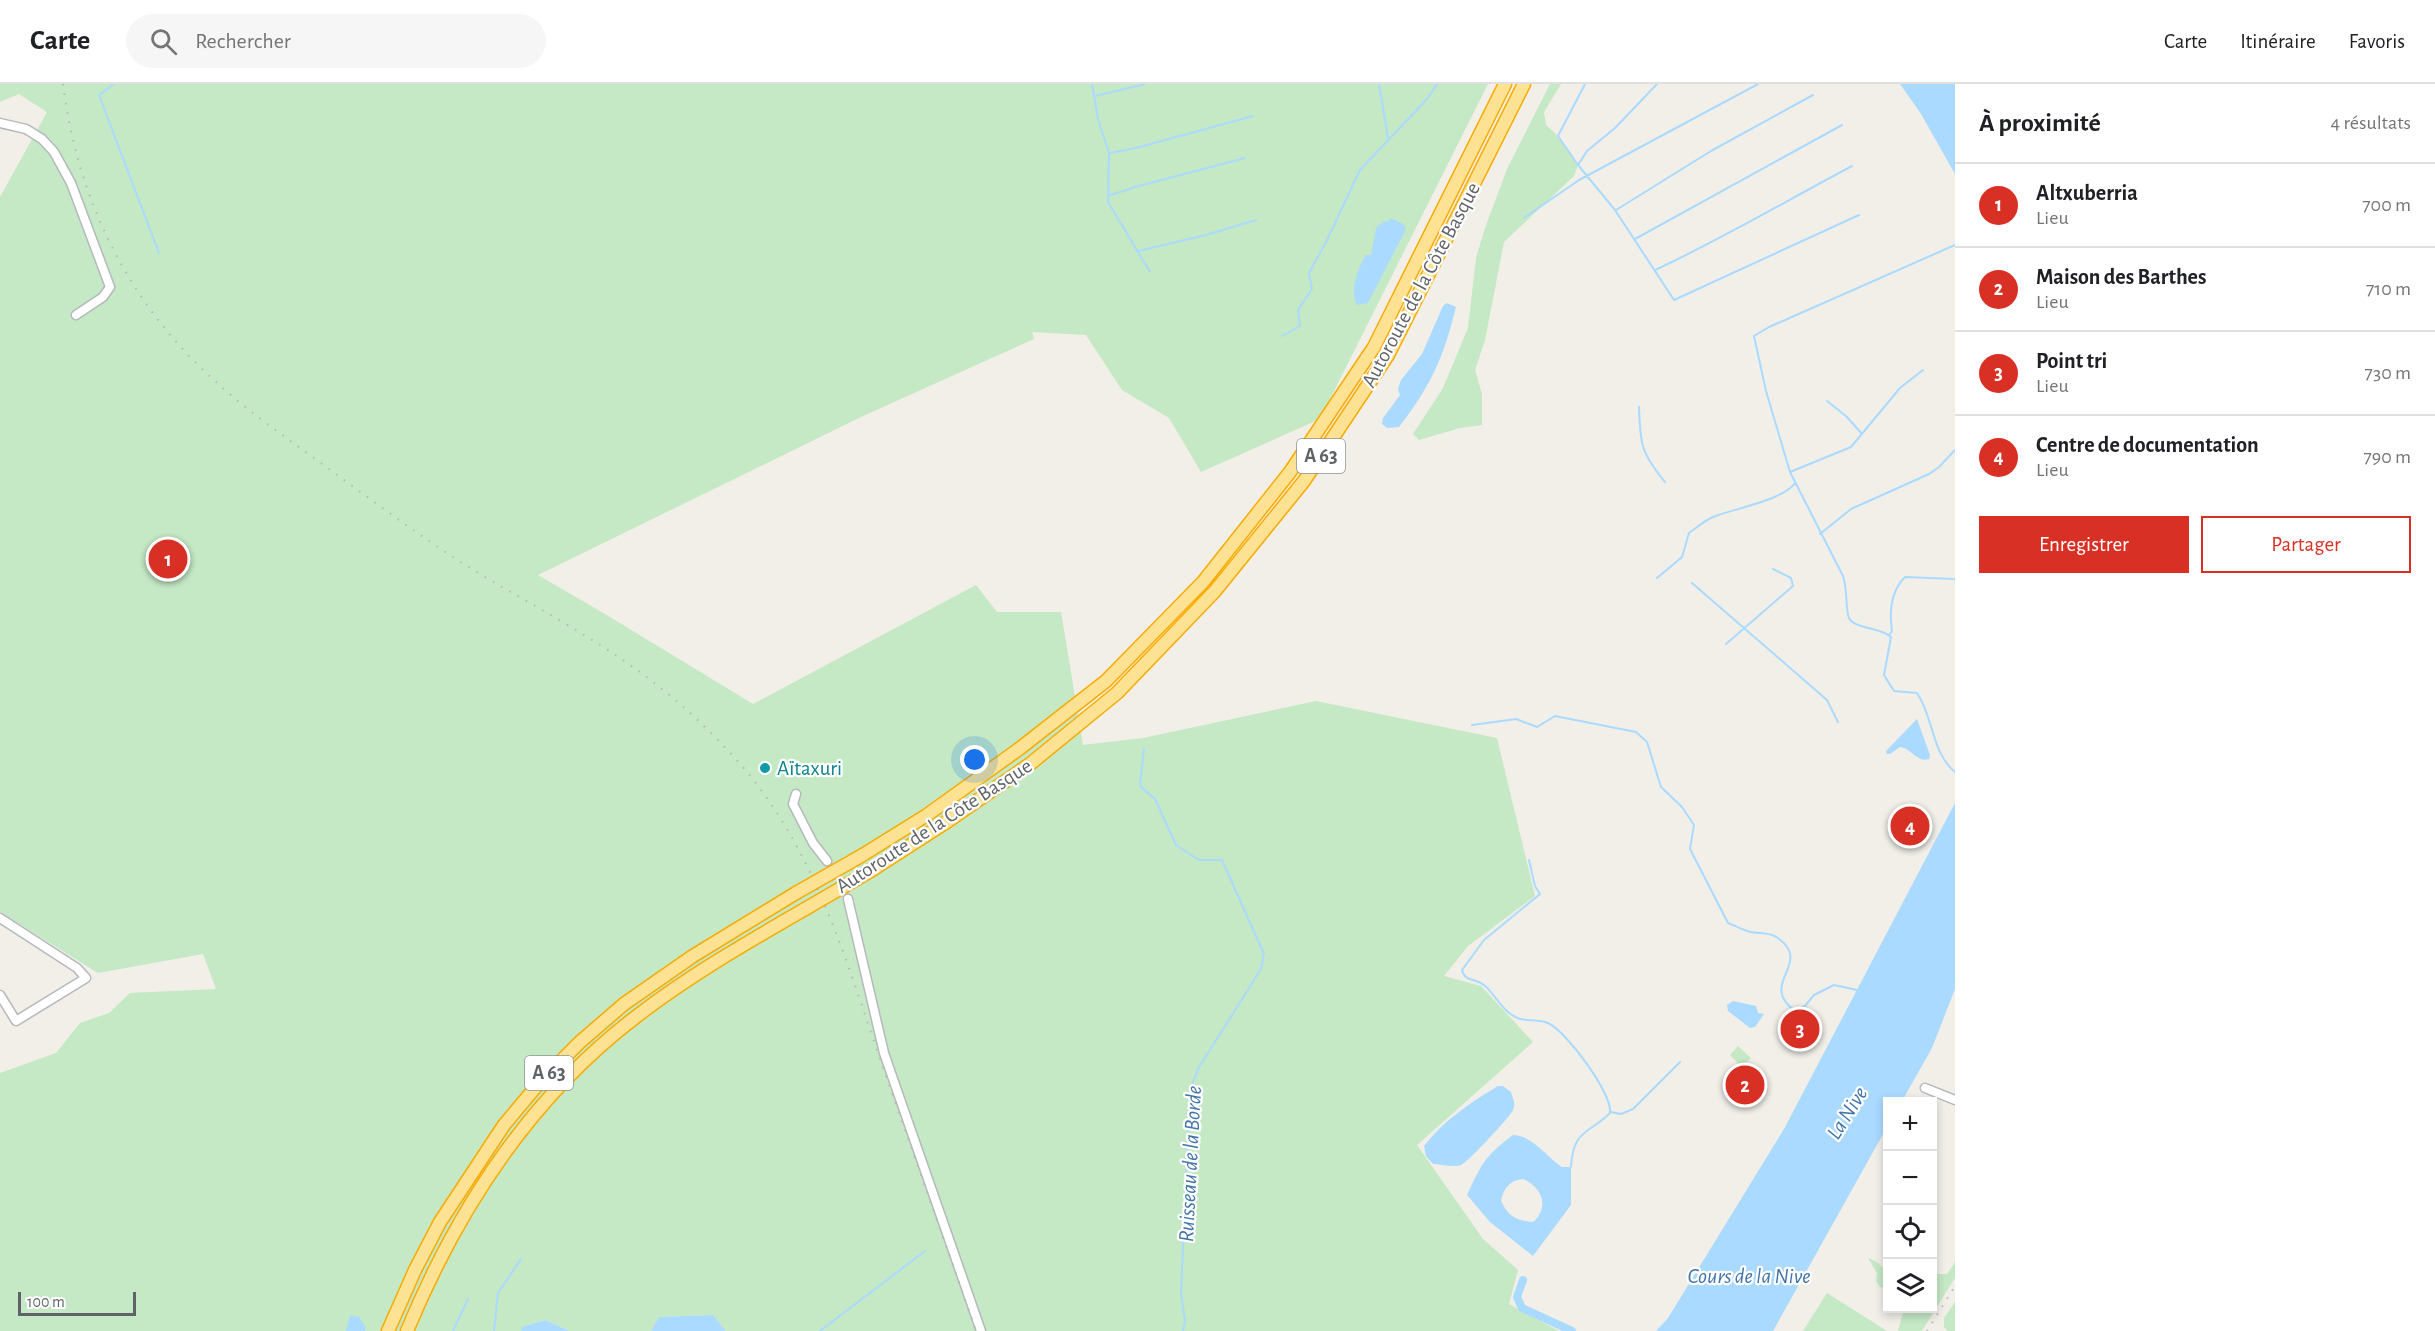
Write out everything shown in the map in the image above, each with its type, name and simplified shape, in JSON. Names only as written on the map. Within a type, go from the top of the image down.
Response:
[{"type":"highway","name":"Autoroute de la Côte Basque","points":[[388,1331],[415,1270],[440,1222],[504,1125],[540,1082],[580,1042],[624,1004],[693,956],[927,815],[1019,749],[1106,681],[1195,590],[1290,472],[1374,347],[1505,84]]},
{"type":"highway","name":"Autoroute de la Côte Basque","points":[[407,1331],[456,1226],[516,1135],[591,1054],[635,1017],[717,960],[945,823],[1030,764],[1117,693],[1215,591],[1304,481],[1388,355],[1524,84]]},
{"type":"street","points":[[0,123],[26,129],[42,139],[54,152],[71,183],[110,287],[103,297],[76,315]]},
{"type":"street","points":[[796,794],[793,804],[813,843],[827,861]]},
{"type":"street","points":[[848,899],[884,1053],[981,1331]]},
{"type":"street","points":[[0,918],[77,968],[86,978],[16,1021],[0,995]]},
{"type":"street","points":[[1925,1088],[1955,1100]]},
{"type":"green space","points":[[0,84],[1488,84],[1320,419],[1201,472],[1169,418],[1122,390],[1086,335],[1032,332],[1034,339],[863,416],[538,575],[753,704],[976,585],[997,612],[1061,612],[1083,745],[1143,738],[1316,701],[1497,738],[1535,896],[1468,946],[1444,976],[1481,986],[1533,1042],[1417,1145],[1483,1239],[1518,1270],[1509,1304],[1559,1331],[726,1331],[713,1315],[659,1317],[651,1331],[570,1331],[545,1320],[522,1327],[521,1331],[0,1331],[0,1073],[56,1053],[80,1023],[109,1013],[130,993],[216,989],[203,954],[98,973],[0,912],[0,197],[47,112],[19,94],[0,102]]},
{"type":"green space","points":[[1550,84],[1561,84],[1544,112],[1546,125],[1558,136],[1578,165],[1574,176],[1504,242],[1485,340],[1475,370],[1482,394],[1482,425],[1460,428],[1419,440],[1413,434],[1443,388],[1468,328],[1476,258],[1485,228],[1507,169]]},
{"type":"green space","points":[[1738,1046],[1751,1058],[1742,1067],[1730,1055]]},
{"type":"green space","points":[[1868,1258],[1883,1269],[1883,1288],[1876,1281],[1877,1273]]},
{"type":"green space","points":[[1955,1262],[1955,1278],[1937,1307],[1937,1274],[1947,1274]]},
{"type":"green space","points":[[1827,1293],[1887,1331],[1803,1331]]},
{"type":"green space","points":[[1955,1302],[1955,1331],[1948,1331],[1944,1327],[1944,1318]]},
{"type":"green space","points":[[1903,1313],[1933,1313],[1922,1331],[1898,1331]]},
{"type":"water","points":[[1900,84],[1955,84],[1955,174],[1921,114]]},
{"type":"water","points":[[1391,218],[1403,224],[1406,229],[1368,303],[1357,305],[1354,286],[1360,266],[1366,255],[1371,255],[1376,228]]},
{"type":"water","points":[[1447,303],[1456,307],[1447,341],[1435,370],[1420,398],[1399,427],[1387,428],[1382,424],[1383,418],[1400,395],[1398,389],[1401,380],[1422,354],[1443,306]]},
{"type":"water","points":[[1917,719],[1930,755],[1929,759],[1921,759],[1900,747],[1887,754],[1886,751]]},
{"type":"water","name":"Cours de la Nive","points":[[1955,803],[1955,989],[1932,1048],[1904,1097],[1883,1097],[1883,1134],[1773,1331],[1656,1331],[1668,1318],[1784,1129]]},
{"type":"water","points":[[1733,1001],[1756,1006],[1758,1013],[1764,1014],[1755,1027],[1750,1028],[1728,1011],[1727,1005]]},
{"type":"water","points":[[1498,1086],[1503,1086],[1511,1092],[1514,1101],[1513,1110],[1504,1121],[1465,1163],[1458,1166],[1433,1164],[1426,1156],[1424,1146],[1458,1113]]},
{"type":"water","points":[[1513,1135],[1520,1136],[1533,1142],[1562,1167],[1571,1167],[1571,1205],[1533,1256],[1490,1222],[1467,1195],[1485,1161]],"holes":[[[1523,1179],[1539,1192],[1542,1204],[1533,1222],[1513,1217],[1501,1200],[1511,1183]]]},
{"type":"water","points":[[350,1315],[359,1317],[366,1328],[365,1331],[346,1331]]},
{"type":"water","points":[[713,1315],[726,1331],[651,1331],[659,1317]]},
{"type":"water","points":[[545,1320],[570,1331],[521,1331],[522,1327]]},
{"type":"waterway","points":[[114,84],[99,95],[159,253]]},
{"type":"waterway","points":[[1092,84],[1098,119],[1109,153],[1108,202],[1150,272]]},
{"type":"waterway","points":[[1095,96],[1145,84]]},
{"type":"waterway","points":[[1379,84],[1388,137]]},
{"type":"waterway","points":[[1282,336],[1300,326],[1298,310],[1312,289],[1309,273],[1360,170],[1428,98],[1437,84]]},
{"type":"waterway","points":[[1585,84],[1558,136],[1578,165],[1615,210],[1674,300],[1859,215]]},
{"type":"waterway","points":[[1578,165],[1587,151],[1615,128],[1657,84]]},
{"type":"waterway","points":[[1524,218],[1579,180],[1758,84]]},
{"type":"waterway","points":[[1616,210],[1711,151],[1813,95]]},
{"type":"waterway","points":[[1110,153],[1253,116]]},
{"type":"waterway","points":[[1635,239],[1842,125]]},
{"type":"waterway","points":[[1108,196],[1245,158]]},
{"type":"waterway","points":[[1655,270],[1729,233],[1852,166]]},
{"type":"waterway","points":[[1138,251],[1206,235],[1256,220]]},
{"type":"waterway","points":[[1955,245],[1769,327],[1754,336],[1766,391],[1790,472],[1843,576],[1849,618],[1856,624],[1891,637],[1884,675],[1894,691],[1917,693],[1927,713],[1941,755],[1955,772]]},
{"type":"waterway","points":[[1790,472],[1851,447],[1900,388],[1923,370]]},
{"type":"waterway","points":[[1827,401],[1846,416],[1862,434]]},
{"type":"waterway","points":[[1639,407],[1643,448],[1665,482]]},
{"type":"waterway","points":[[1820,534],[1851,509],[1929,474],[1955,450]]},
{"type":"waterway","points":[[1657,578],[1682,557],[1689,533],[1703,523],[1713,517],[1769,499],[1789,489],[1795,483]]},
{"type":"waterway","points":[[1726,644],[1793,586],[1791,578],[1773,569]]},
{"type":"waterway","points":[[1889,635],[1892,631],[1891,609],[1894,595],[1905,577],[1955,579]]},
{"type":"waterway","points":[[1692,583],[1827,700],[1838,722]]},
{"type":"waterway","points":[[1472,725],[1516,719],[1537,727],[1555,716],[1636,732],[1647,742],[1661,787],[1682,807],[1694,825],[1690,849],[1728,923],[1751,932],[1775,936],[1788,947],[1789,965],[1781,991],[1785,1001],[1795,1011],[1805,1006],[1814,995],[1834,985],[1857,990]]},
{"type":"waterway","name":"Ruisseau de la Borde","points":[[1144,748],[1140,786],[1155,799],[1176,845],[1199,860],[1222,860],[1264,954],[1261,969],[1198,1069],[1190,1090],[1181,1293],[1185,1321],[1183,1331]]},
{"type":"waterway","points":[[1529,860],[1535,886],[1540,894],[1484,940],[1462,970],[1465,976],[1484,985],[1512,1015],[1521,1019],[1548,1023],[1556,1028],[1587,1064],[1604,1092],[1610,1113],[1579,1139],[1572,1155],[1571,1167]]},
{"type":"waterway","points":[[1611,1112],[1621,1114],[1633,1109],[1680,1062]]},
{"type":"waterway","points":[[820,1331],[925,1251]]},
{"type":"waterway","points":[[494,1331],[498,1293],[521,1259]]},
{"type":"waterway","points":[[1523,1280],[1517,1297],[1522,1308],[1572,1331]]},
{"type":"waterway","points":[[453,1331],[468,1299]]},
{"type":"tunnel","points":[[827,861],[848,899]]},
{"type":"railway","points":[[63,84],[80,168],[94,207],[132,283],[183,350],[255,415],[401,522],[475,571],[597,643],[650,680],[685,708],[717,739],[747,772],[771,804],[792,837],[826,908],[976,1331]]},
{"type":"railway","points":[[1927,1331],[1955,1286]]},
{"type":"place","name":"Altxuberria","points":[[168,559]]},
{"type":"place","name":"Aïtaxuri","points":[[765,768]]},
{"type":"place","name":"Centre de documentation","points":[[1910,826]]},
{"type":"place","name":"Point tri","points":[[1800,1029]]},
{"type":"place","name":"Maison des Barthes","points":[[1745,1085]]},
{"type":"water label","name":"La Nive","points":[[1847,1113]]}]
